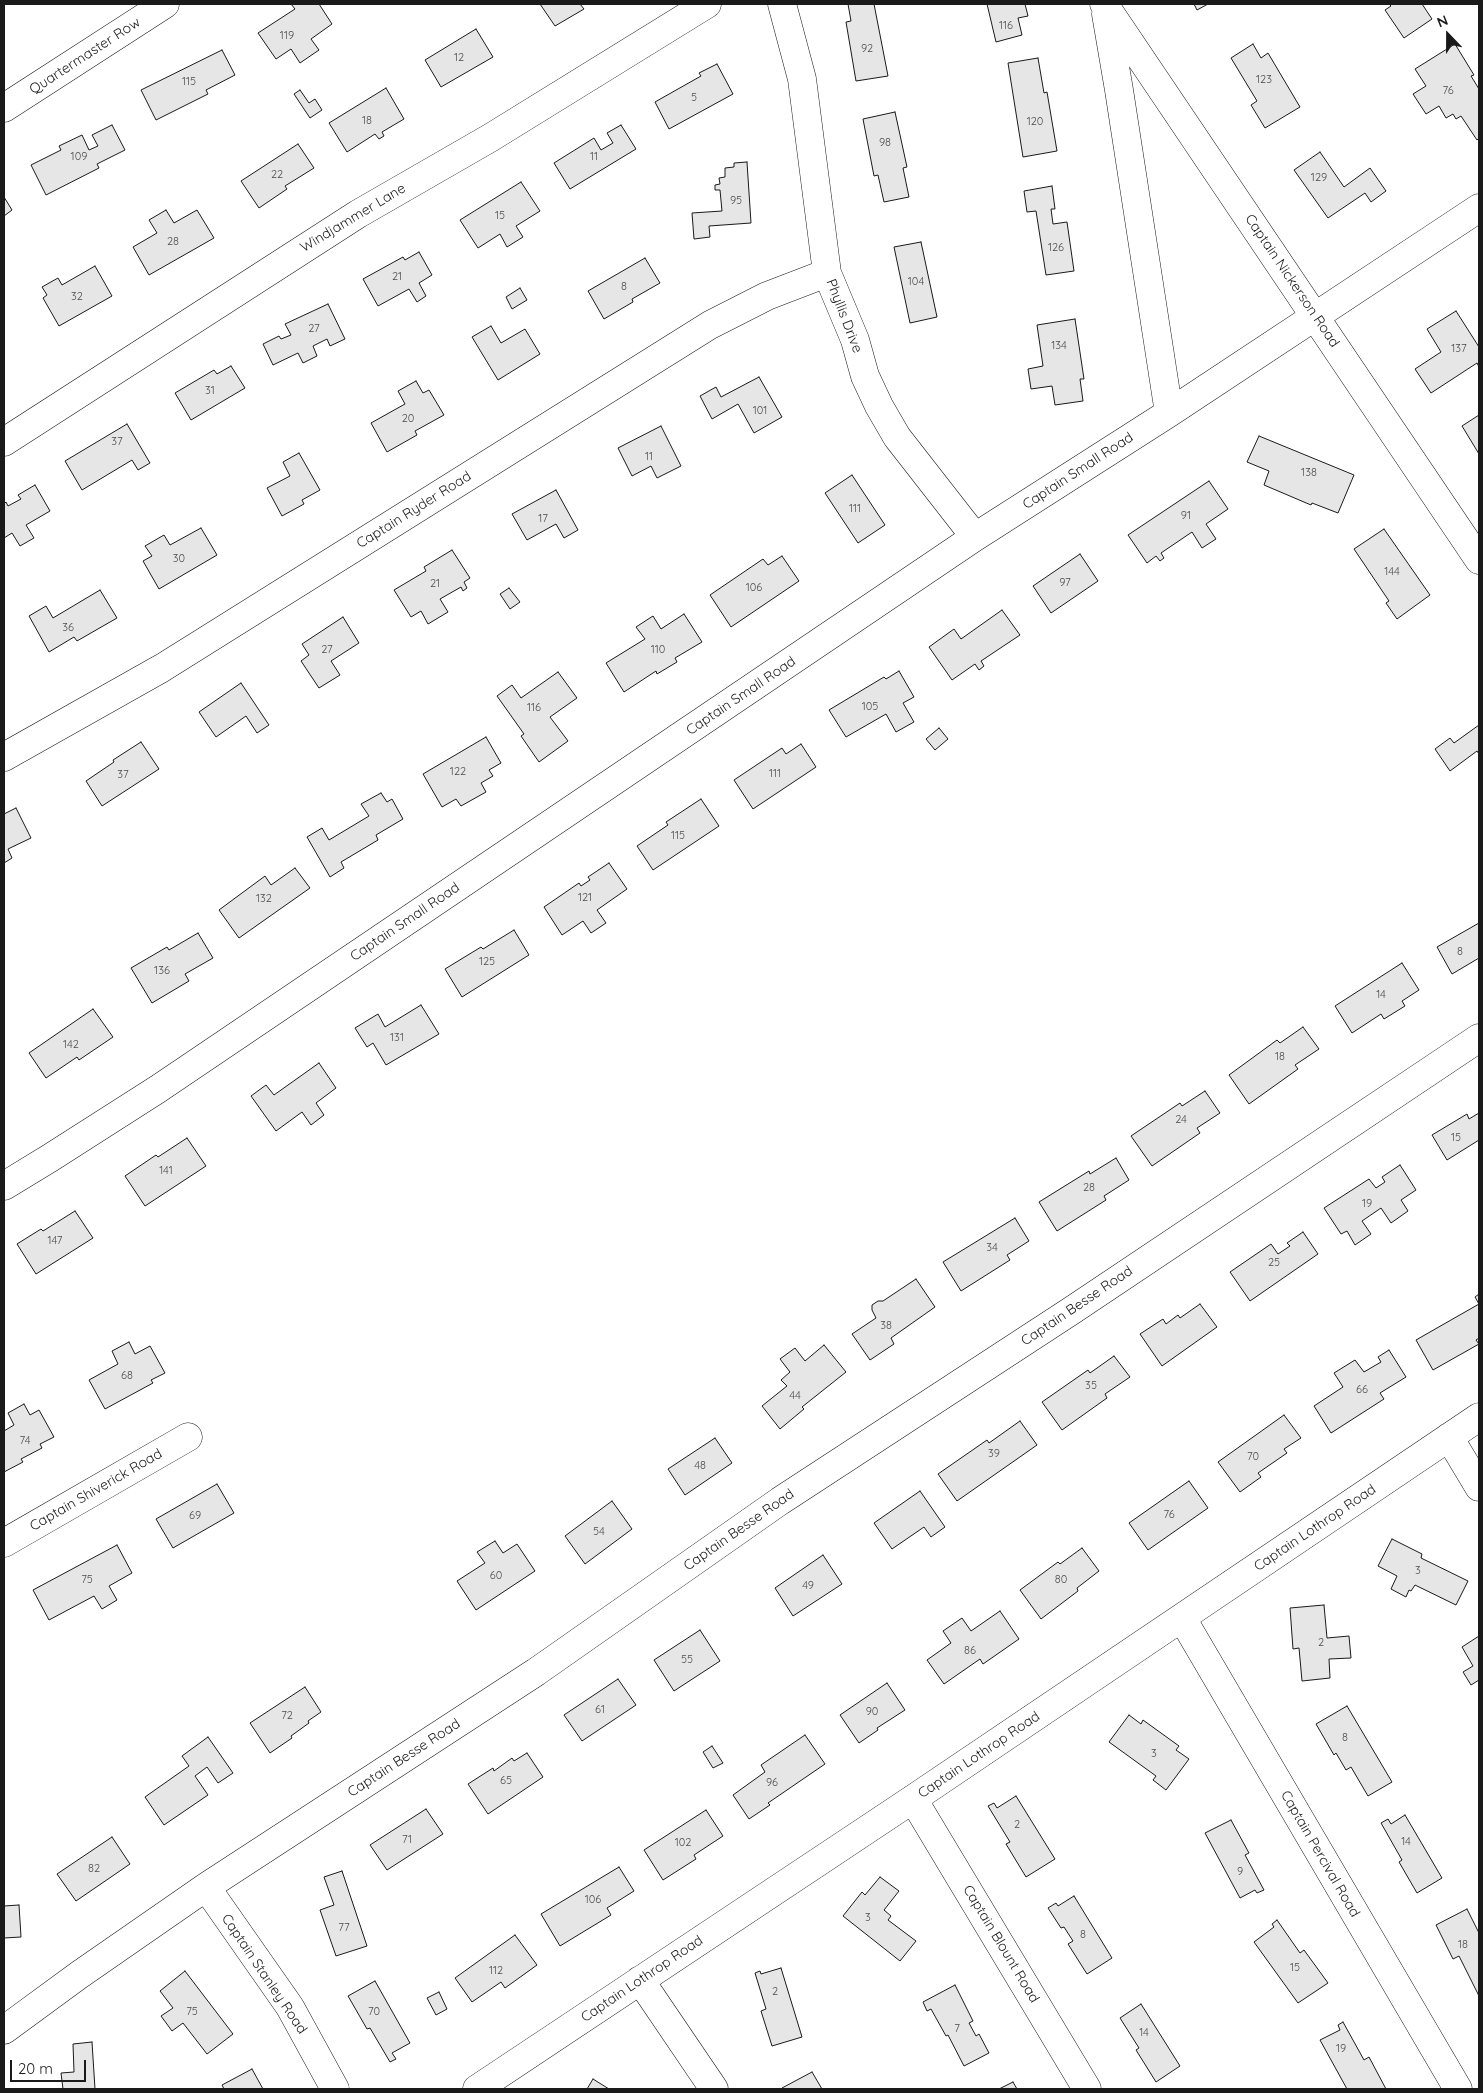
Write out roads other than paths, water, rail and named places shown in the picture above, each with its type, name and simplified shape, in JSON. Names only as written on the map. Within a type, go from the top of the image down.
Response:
[{"type":"street","name":"Quartermaster Row","points":[[4,108],[165,4]]},
{"type":"street","name":"Windjammer Lane","points":[[4,442],[358,214],[490,138],[707,4]]},
{"type":"street","name":"Phyllis Drive","points":[[782,4],[802,79],[827,273],[855,340],[865,376],[879,406],[902,444],[975,538]]},
{"type":"street","name":"Captain Nickerson Road","points":[[1104,4],[1479,560]]},
{"type":"street","name":"Captain Nickerson Road","points":[[1104,4],[1169,413]]},
{"type":"street","name":"Captain Small Road","points":[[4,1186],[158,1089],[975,538],[1169,413],[1479,208]]},
{"type":"street","name":"Captain Ryder Road","points":[[4,756],[162,668],[710,324],[767,296],[827,273]]},
{"type":"street","name":"Captain Besse Road","points":[[4,2030],[79,1975],[206,1887],[536,1672],[780,1501],[1479,1038]]},
{"type":"street","name":"Captain Lothrop Road","points":[[477,2089],[913,1799],[1479,1417]]},
{"type":"street","name":"Captain Shiverick Road","points":[[4,1543],[188,1437]]},
{"type":"street","points":[[1450,1437],[1479,1487]]},
{"type":"street","name":"Captain Percival Road","points":[[1182,1618],[1458,2089]]},
{"type":"street","name":"Captain Blount Road","points":[[913,1799],[1088,2089]]},
{"type":"street","name":"Captain Stanley Road","points":[[206,1887],[290,2008],[335,2089]]},
{"type":"street","points":[[640,1980],[714,2089]]}]
